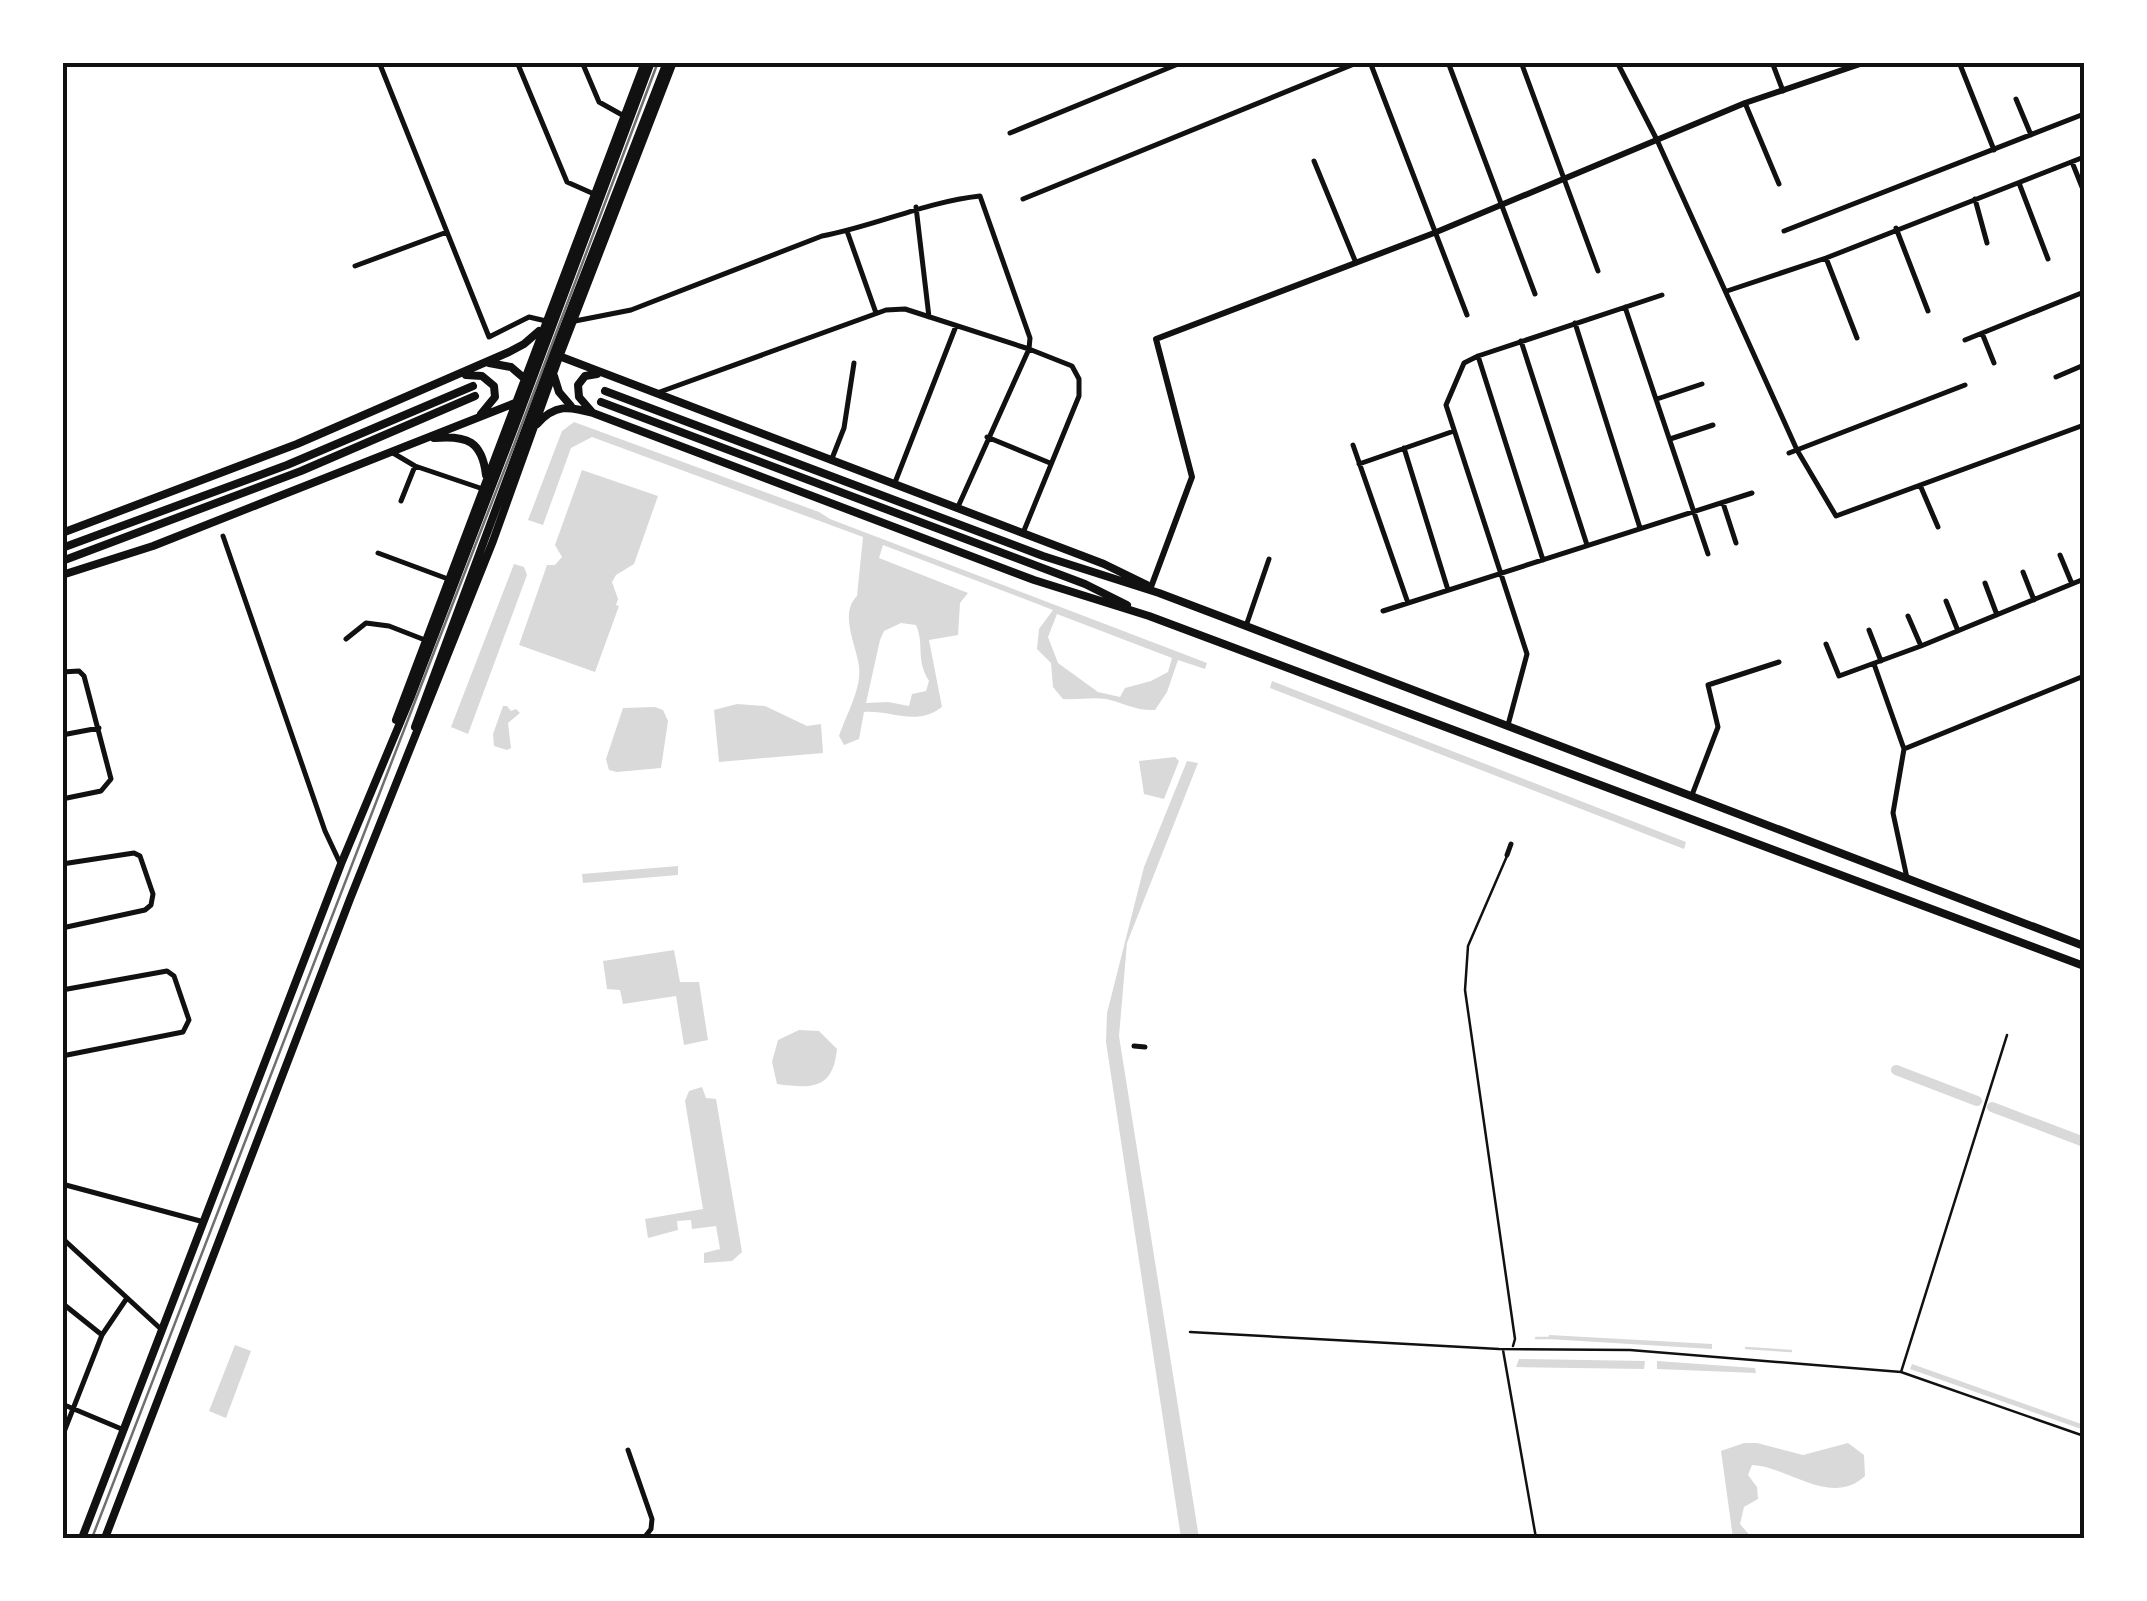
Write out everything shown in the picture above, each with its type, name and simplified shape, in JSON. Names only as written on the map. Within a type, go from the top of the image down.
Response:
[{"type":"main road","points":[[393,734],[534,348],[648,62]]},
{"type":"main road","points":[[82,1538],[476,524],[648,62]]},
{"type":"main road","points":[[412,740],[423,701],[602,224],[670,62]]},
{"type":"main road","points":[[105,1538],[537,424],[552,369],[585,292],[670,62]]},
{"type":"main road","points":[[560,282],[585,292]]},
{"type":"main road","points":[[546,323],[552,369],[559,392],[571,406],[1034,580],[1149,616],[2084,966]]},
{"type":"main road","points":[[62,533],[297,444],[451,378],[524,344],[546,323]]},
{"type":"main road","points":[[498,356],[534,348],[559,356],[1104,564],[1155,590]]},
{"type":"main road","points":[[480,364],[503,364],[524,378],[540,413]]},
{"type":"main road","points":[[62,574],[153,546],[514,403],[552,369]]},
{"type":"main road","points":[[451,378],[474,373],[494,386],[495,397],[478,418]]},
{"type":"main road","points":[[593,413],[580,396],[578,385],[590,374],[607,376]]},
{"type":"main road","points":[[62,548],[474,391],[302,471],[62,560]]},
{"type":"main road","points":[[605,391],[1044,556],[1155,590],[2084,946]]},
{"type":"main road","points":[[601,402],[1085,584],[1149,616]]},
{"type":"main road","points":[[537,424],[548,412],[571,406]]},
{"type":"main road","points":[[426,438],[463,438],[476,446],[484,459],[484,484]]},
{"type":"main road","points":[[484,484],[495,468],[508,467],[513,474],[512,488]]},
{"type":"street","points":[[379,62],[489,337],[530,318],[546,323]]},
{"type":"street","points":[[517,62],[568,182],[594,194]]},
{"type":"street","points":[[582,62],[598,102],[624,117]]},
{"type":"street","points":[[1010,133],[1183,62]]},
{"type":"street","points":[[1023,200],[1360,62]]},
{"type":"street","points":[[1370,62],[1467,315]]},
{"type":"street","points":[[1448,62],[1536,294]]},
{"type":"street","points":[[1521,62],[1598,271]]},
{"type":"street","points":[[1617,62],[1728,292],[1798,450],[1836,516],[2084,425]]},
{"type":"street","points":[[1772,62],[1783,90]]},
{"type":"street","points":[[1155,590],[1192,477],[1156,339],[1434,233],[1840,66],[1866,62]]},
{"type":"street","points":[[1959,62],[1994,150]]},
{"type":"street","points":[[2016,99],[2031,135]]},
{"type":"street","points":[[1745,104],[1779,184]]},
{"type":"street","points":[[1784,231],[2084,114]]},
{"type":"street","points":[[1728,292],[2084,157]]},
{"type":"street","points":[[1314,161],[1356,263]]},
{"type":"street","points":[[2072,162],[2084,192]]},
{"type":"street","points":[[2018,183],[2048,259]]},
{"type":"street","points":[[572,323],[631,310],[822,236],[916,208],[980,196],[1030,338],[1030,349],[957,508]]},
{"type":"street","points":[[1975,199],[1987,243]]},
{"type":"street","points":[[916,208],[929,318]]},
{"type":"street","points":[[1896,228],[1928,311]]},
{"type":"street","points":[[847,231],[876,314]]},
{"type":"street","points":[[356,266],[447,232]]},
{"type":"street","points":[[1826,258],[1857,338]]},
{"type":"street","points":[[1965,340],[2084,292]]},
{"type":"street","points":[[1508,725],[1527,654],[1446,405],[1464,363],[1662,296]]},
{"type":"street","points":[[1625,307],[1708,554]]},
{"type":"street","points":[[654,394],[876,314],[905,310],[1030,349],[1072,366],[1079,380],[1080,396],[1023,534]]},
{"type":"street","points":[[1575,323],[1640,528]]},
{"type":"street","points":[[894,485],[956,326]]},
{"type":"street","points":[[1982,333],[1994,364]]},
{"type":"street","points":[[1520,341],[1587,545]]},
{"type":"street","points":[[1478,356],[1542,560]]},
{"type":"street","points":[[832,461],[844,428],[854,363]]},
{"type":"street","points":[[2056,376],[2084,365]]},
{"type":"street","points":[[1656,400],[1702,384]]},
{"type":"street","points":[[1789,453],[1965,385]]},
{"type":"street","points":[[1670,440],[1712,425]]},
{"type":"street","points":[[1359,464],[1454,430]]},
{"type":"street","points":[[987,437],[1050,463]]},
{"type":"street","points":[[1353,445],[1408,603]]},
{"type":"street","points":[[1404,448],[1448,590]]},
{"type":"street","points":[[392,452],[416,466],[484,484]]},
{"type":"street","points":[[401,501],[416,466]]},
{"type":"street","points":[[1920,484],[1938,527]]},
{"type":"street","points":[[1383,611],[1752,493]]},
{"type":"street","points":[[1723,502],[1736,542]]},
{"type":"street","points":[[223,536],[325,831],[341,864]]},
{"type":"street","points":[[378,553],[448,579]]},
{"type":"street","points":[[2060,555],[2072,584]]},
{"type":"street","points":[[1246,626],[1269,560]]},
{"type":"street","points":[[2023,572],[2034,600]]},
{"type":"street","points":[[1826,644],[1839,676],[2084,579]]},
{"type":"street","points":[[1985,584],[1997,615]]},
{"type":"street","points":[[1946,601],[1958,631]]},
{"type":"street","points":[[1908,616],[1921,646]]},
{"type":"street","points":[[346,639],[366,623],[389,626],[425,640]]},
{"type":"street","points":[[1869,630],[1904,749],[1893,812],[1908,879]]},
{"type":"street","points":[[1692,795],[1718,727],[1708,685],[1779,662]]},
{"type":"street","points":[[62,672],[79,671],[84,676],[111,771],[108,786],[62,799]]},
{"type":"street","points":[[1904,749],[2084,676]]},
{"type":"street","points":[[62,735],[99,728]]},
{"type":"street","points":[[1507,854],[1512,844]]},
{"type":"street","points":[[62,864],[134,852],[140,856],[153,894],[146,910],[62,928]]},
{"type":"street","points":[[62,990],[166,971],[174,976],[189,1020],[183,1032],[62,1056]]},
{"type":"street","points":[[1134,1046],[1145,1047]]},
{"type":"street","points":[[62,1184],[204,1222]]},
{"type":"street","points":[[62,1238],[162,1330]]},
{"type":"street","points":[[62,1437],[102,1335],[126,1298]]},
{"type":"street","points":[[62,1303],[102,1335]]},
{"type":"street","points":[[62,1404],[124,1430]]},
{"type":"street","points":[[628,1450],[652,1519],[644,1538]]},
{"type":"lane","points":[[1507,854],[1468,946],[1465,990],[1515,1339],[1512,1349]]},
{"type":"lane","points":[[1901,1372],[2006,1035]]},
{"type":"lane","points":[[1190,1332],[1503,1349],[1630,1350],[1901,1372],[2084,1436]]},
{"type":"lane","points":[[1503,1349],[1536,1538]]},
{"type":"shaded area","points":[[574,422],[819,512],[1207,663],[1205,669],[1178,660],[1167,692],[1155,710],[1106,699],[1063,699],[1053,687],[1051,663],[1037,649],[1039,629],[1053,610],[883,545],[879,558],[968,593],[960,603],[958,635],[929,640],[942,707],[913,717],[864,712],[859,739],[844,745],[839,736],[859,674],[849,611],[857,596],[863,537],[592,437],[571,448],[543,525],[528,520],[562,431]],"holes":[[[1057,614],[1172,658],[1168,672],[1125,688],[1120,697],[1098,692],[1058,663],[1048,637]],[[901,623],[916,625],[922,666],[929,681],[926,691],[912,694],[909,706],[866,703],[880,640],[884,631]]]},
{"type":"shaded area","points":[[582,470],[658,496],[634,564],[612,582],[619,606],[595,672],[519,645],[547,565],[555,565],[562,557],[555,545]]},
{"type":"shaded area","points":[[514,564],[524,567],[527,575],[468,734],[451,727]]},
{"type":"shaded area","points":[[1272,681],[1686,842],[1684,849],[1270,688]]},
{"type":"shaded area","points":[[737,704],[765,706],[807,726],[821,724],[823,753],[719,762],[714,710]]},
{"type":"shaded area","points":[[503,706],[520,713],[508,723],[511,748],[507,750],[494,746],[493,734]]},
{"type":"shaded area","points":[[623,708],[663,710],[668,721],[661,768],[609,770],[606,759]]},
{"type":"shaded area","points":[[1175,757],[1179,761],[1164,799],[1144,794],[1139,761]]},
{"type":"shaded area","points":[[1187,761],[1198,763],[1127,943],[1119,1036],[1199,1538],[1181,1538],[1106,1042],[1107,1013],[1144,867]]},
{"type":"shaded area","points":[[678,866],[678,875],[583,883],[582,874]]},
{"type":"shaded area","points":[[674,950],[680,982],[699,982],[708,1040],[684,1045],[676,996],[623,1004],[620,990],[607,989],[603,961]]},
{"type":"shaded area","points":[[799,1030],[819,1031],[837,1049],[831,1072],[811,1086],[777,1084],[772,1062],[778,1040]]},
{"type":"shaded area","points":[[702,1087],[706,1098],[716,1099],[742,1252],[732,1261],[704,1263],[704,1253],[720,1249],[716,1226],[692,1229],[691,1220],[677,1221],[678,1230],[648,1238],[645,1219],[703,1209],[685,1101],[689,1091]]},
{"type":"shaded area","points":[[1549,1335],[1712,1344],[1712,1349],[1548,1339]]},
{"type":"shaded area","points":[[235,1345],[251,1351],[226,1418],[209,1411]]},
{"type":"shaded area","points":[[1519,1359],[1645,1361],[1644,1369],[1516,1367]]},
{"type":"shaded area","points":[[1657,1361],[1755,1368],[1756,1373],[1657,1369]]},
{"type":"shaded area","points":[[1912,1364],[2084,1425],[2084,1430],[1910,1369]]},
{"type":"shaded area","points":[[1744,1443],[1803,1455],[1848,1443],[1864,1455],[1865,1476],[1852,1485],[1824,1487],[1752,1465],[1748,1475],[1757,1487],[1758,1499],[1744,1507],[1740,1524],[1752,1538],[1733,1538],[1721,1451]]},
{"type":"waterway","points":[[1896,1070],[1977,1101]]},
{"type":"waterway","points":[[1992,1107],[2084,1142]]},
{"type":"waterway","points":[[1536,1338],[1550,1338]]},
{"type":"waterway","points":[[1746,1348],[1791,1351]]},
{"type":"railway","points":[[92,1538],[658,62]]}]
